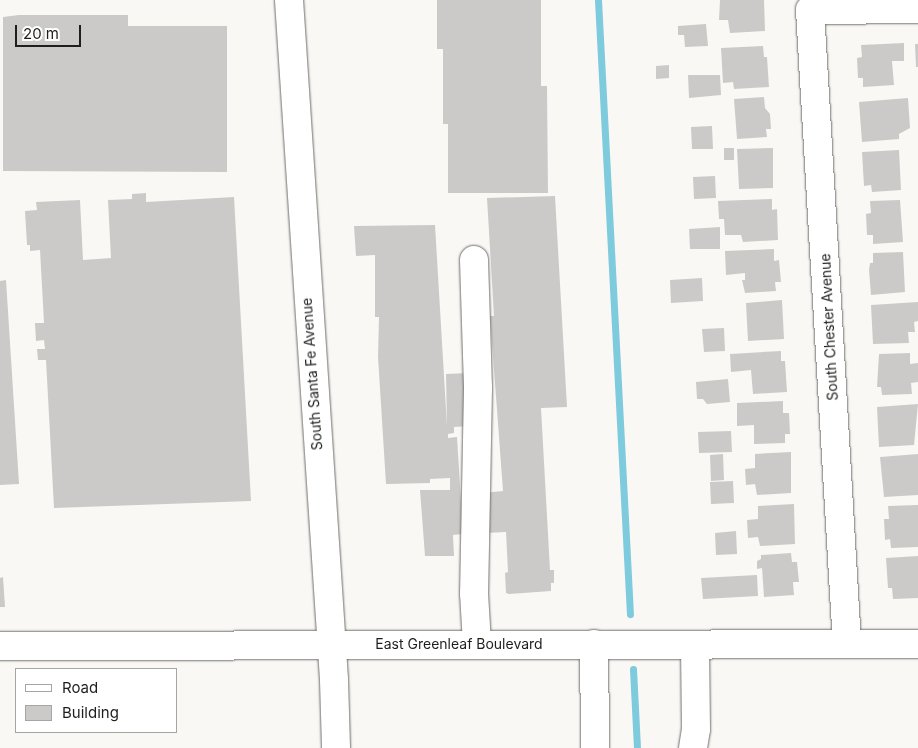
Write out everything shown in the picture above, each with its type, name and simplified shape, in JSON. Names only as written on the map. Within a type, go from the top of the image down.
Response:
[{"type":"street","name":"South Santa Fe Avenue","points":[[289,0],[332,645],[336,748]]},
{"type":"street","name":"South Chester Avenue","points":[[847,644],[810,10],[918,9]]},
{"type":"street","points":[[474,260],[478,388],[474,574],[477,644]]},
{"type":"street","points":[[594,644],[595,748]]},
{"type":"street","name":"East Greenleaf Boulevard","points":[[0,646],[918,644]]},
{"type":"street","points":[[693,748],[696,729],[694,645]]},
{"type":"building","points":[[437,0],[541,0],[541,86],[547,86],[548,193],[448,193],[448,124],[443,124],[443,49],[437,49]]},
{"type":"building","points":[[720,0],[764,0],[765,31],[730,33],[728,20],[719,20]]},
{"type":"building","points":[[19,15],[128,15],[128,26],[227,26],[227,172],[3,171],[3,17]]},
{"type":"building","points":[[706,24],[708,46],[685,47],[684,35],[678,35],[678,26]]},
{"type":"building","points":[[904,43],[904,61],[892,61],[894,85],[863,87],[863,78],[858,78],[857,58],[862,57],[861,45]]},
{"type":"building","points":[[915,44],[918,44],[918,67],[916,67]]},
{"type":"building","points":[[763,46],[764,57],[767,57],[769,87],[734,89],[733,82],[723,83],[721,48]]},
{"type":"building","points":[[669,65],[669,78],[656,79],[656,66]]},
{"type":"building","points":[[688,75],[720,75],[721,95],[689,98]]},
{"type":"building","points":[[764,97],[765,108],[770,114],[771,129],[766,129],[767,137],[737,139],[734,99]]},
{"type":"building","points":[[908,98],[910,128],[899,134],[899,139],[862,142],[859,102]]},
{"type":"building","points":[[712,126],[713,149],[692,149],[691,127]]},
{"type":"building","points":[[724,148],[734,148],[734,160],[724,160]]},
{"type":"building","points":[[773,148],[773,188],[739,189],[737,149]]},
{"type":"building","points":[[899,150],[901,190],[872,192],[871,185],[864,186],[862,152]]},
{"type":"building","points":[[715,176],[716,198],[694,199],[693,177]]},
{"type":"building","points":[[146,193],[146,202],[234,197],[251,501],[54,508],[46,360],[38,360],[37,349],[45,349],[44,340],[36,341],[35,323],[44,323],[40,250],[30,251],[30,245],[27,245],[25,211],[37,210],[36,202],[80,200],[83,260],[111,258],[108,200],[132,199],[132,194]]},
{"type":"building","points":[[555,196],[567,407],[541,408],[550,570],[554,570],[554,583],[551,583],[551,591],[509,594],[506,593],[505,573],[508,572],[506,532],[485,533],[483,493],[503,491],[490,316],[494,316],[487,198]]},
{"type":"building","points":[[772,199],[772,210],[777,209],[778,240],[743,242],[741,235],[725,235],[724,219],[719,219],[718,201]]},
{"type":"building","points":[[900,200],[903,242],[873,244],[873,235],[867,235],[866,214],[871,213],[870,201]]},
{"type":"building","points":[[435,225],[447,426],[446,374],[470,373],[470,426],[454,427],[454,433],[448,434],[448,438],[457,437],[463,534],[453,535],[454,556],[425,556],[420,490],[450,490],[450,478],[430,479],[430,483],[386,484],[378,357],[379,317],[375,317],[375,255],[356,256],[354,226]]},
{"type":"building","points":[[720,227],[720,249],[690,249],[689,229]]},
{"type":"building","points":[[774,249],[774,261],[779,260],[781,282],[775,282],[776,291],[745,293],[742,280],[745,280],[745,273],[726,275],[725,251]]},
{"type":"building","points":[[903,252],[905,292],[871,295],[869,270],[870,263],[873,263],[873,253]]},
{"type":"building","points":[[702,278],[703,301],[671,303],[670,280]]},
{"type":"building","points":[[6,280],[19,484],[0,485],[0,281]]},
{"type":"building","points":[[782,300],[784,339],[748,341],[746,303]]},
{"type":"building","points":[[918,302],[918,321],[914,322],[915,332],[908,332],[909,343],[873,344],[871,305]]},
{"type":"building","points":[[724,328],[725,351],[704,352],[702,329]]},
{"type":"building","points":[[781,351],[781,361],[785,361],[787,392],[753,394],[751,370],[731,372],[730,354]]},
{"type":"building","points":[[910,353],[910,364],[918,363],[918,382],[911,383],[912,394],[882,395],[881,387],[877,387],[879,354]]},
{"type":"building","points":[[728,379],[730,402],[707,404],[703,399],[697,399],[696,382]]},
{"type":"building","points":[[783,401],[783,413],[789,413],[790,434],[785,434],[785,443],[754,444],[754,425],[737,426],[737,403]]},
{"type":"building","points":[[918,404],[914,445],[879,447],[877,407]]},
{"type":"building","points":[[731,431],[732,452],[699,453],[698,432]]},
{"type":"building","points":[[791,452],[791,493],[757,495],[755,484],[746,485],[745,469],[755,468],[755,454]]},
{"type":"building","points":[[723,454],[724,480],[711,481],[710,455]]},
{"type":"building","points":[[918,454],[918,495],[884,497],[880,457]]},
{"type":"building","points":[[733,481],[734,503],[711,504],[710,482]]},
{"type":"building","points":[[794,504],[795,544],[760,546],[758,537],[748,538],[747,520],[758,519],[758,506]]},
{"type":"building","points":[[918,505],[918,547],[891,548],[890,539],[885,540],[884,519],[889,519],[888,506]]},
{"type":"building","points":[[736,531],[737,554],[716,555],[715,533]]},
{"type":"building","points":[[791,553],[792,562],[797,562],[799,582],[793,582],[794,595],[764,597],[762,568],[757,569],[757,561],[761,559],[761,555]]},
{"type":"building","points":[[918,556],[918,598],[893,599],[892,588],[888,588],[886,558]]},
{"type":"building","points":[[757,575],[758,596],[703,599],[701,578]]},
{"type":"building","points":[[3,577],[5,607],[0,607],[0,578]]},
{"type":"waterway","points":[[598,0],[630,614]]},
{"type":"waterway","points":[[633,669],[637,748]]}]
